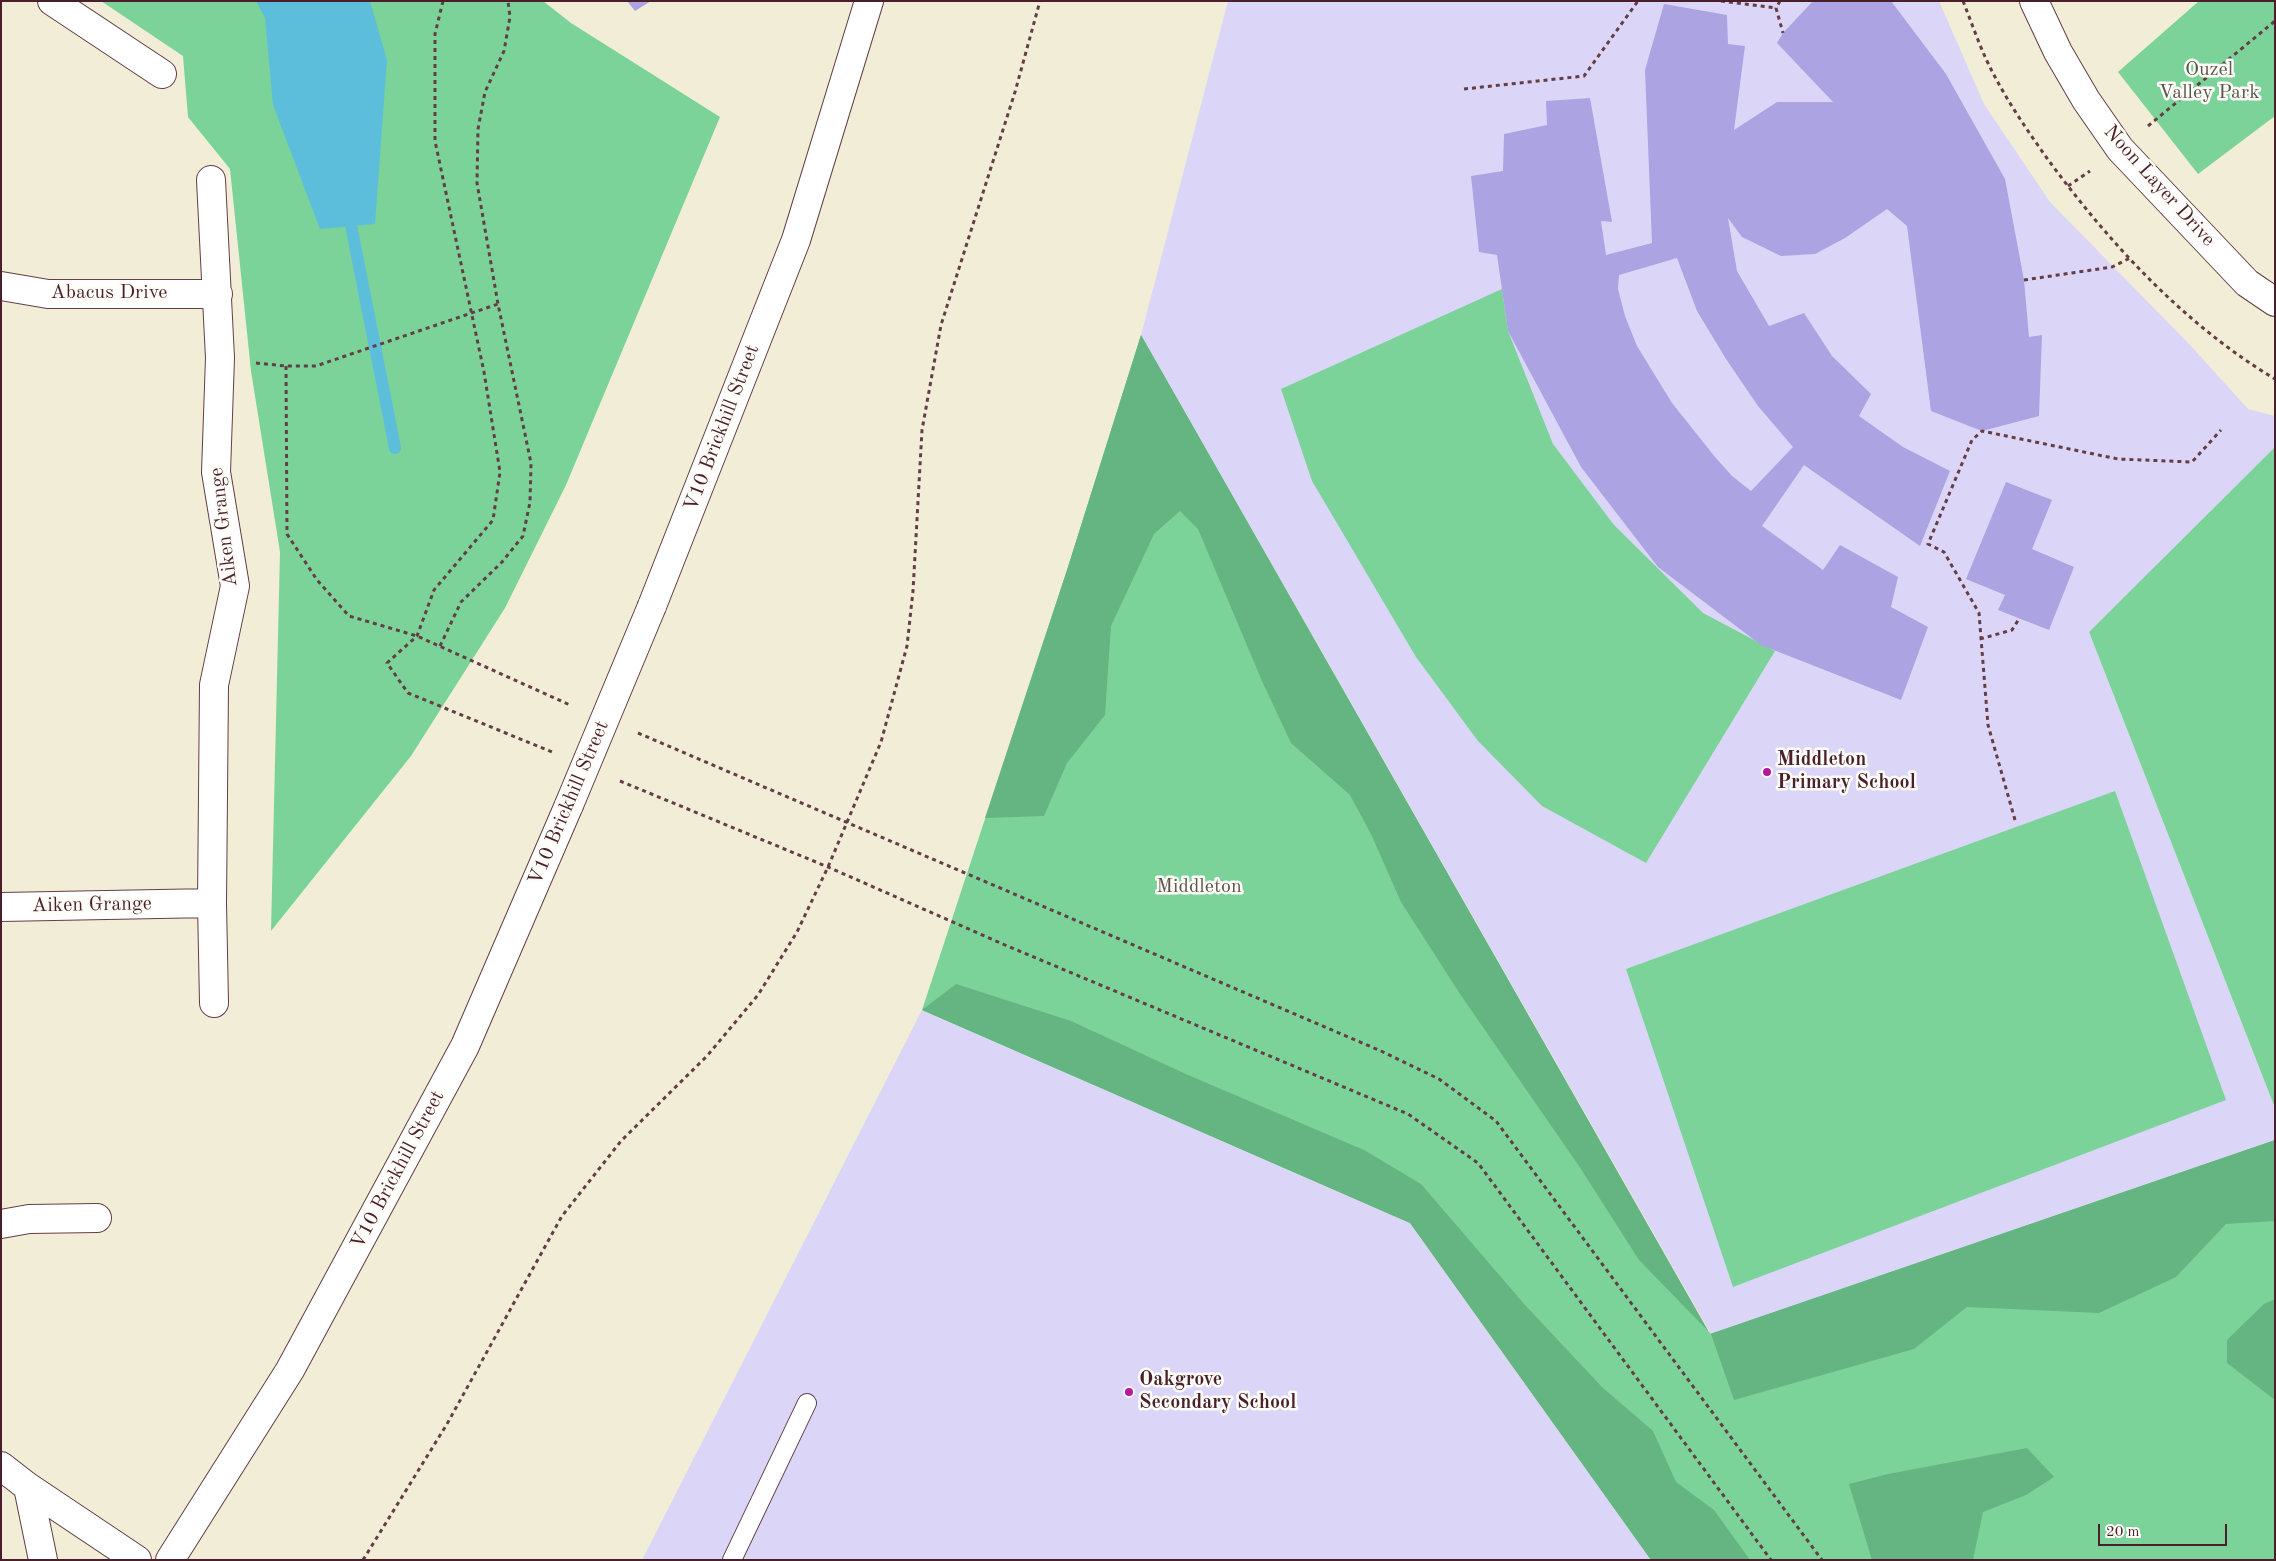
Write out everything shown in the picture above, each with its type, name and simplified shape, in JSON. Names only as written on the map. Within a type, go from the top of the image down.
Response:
[{"type":"street","points":[[52,1],[162,74]]},
{"type":"street","name":"V10 Brickhill Street","points":[[170,1560],[290,1370],[465,1046],[652,606],[796,240],[869,1]]},
{"type":"street","name":"Noon Layer Drive","points":[[2034,1],[2058,52],[2086,100],[2120,149],[2247,283],[2275,302]]},
{"type":"street","name":"Aiken Grange","points":[[211,180],[220,358],[216,472],[235,586],[214,685],[212,902],[214,1003]]},
{"type":"street","name":"Abacus Drive","points":[[1,286],[48,294],[218,294]]},
{"type":"street","name":"Aiken Grange","points":[[1,907],[212,902]]},
{"type":"street","points":[[1,1224],[29,1219],[97,1218]]},
{"type":"street","points":[[1,1466],[28,1487],[136,1560]]},
{"type":"street","points":[[28,1487],[43,1560]]},
{"type":"lane","points":[[732,1560],[807,1403]]},
{"type":"path","points":[[443,1],[435,34],[434,141],[472,311],[500,472],[493,520],[434,590],[416,636],[387,663],[408,693],[554,753]]},
{"type":"path","points":[[440,646],[461,602],[502,562],[523,536],[530,502],[531,463],[498,304],[477,182],[478,129],[484,92],[504,50],[510,16],[508,1]]},
{"type":"path","points":[[363,1560],[447,1424],[562,1216],[621,1141],[706,1056],[758,995],[797,932],[828,867],[881,742],[907,646],[914,581],[922,430],[941,325],[1015,92],[1040,1]]},
{"type":"path","points":[[1464,89],[1584,76],[1638,1]]},
{"type":"path","points":[[1721,1],[1776,8]]},
{"type":"path","points":[[1780,1],[1776,8],[1783,33]]},
{"type":"path","points":[[1963,1],[1988,62],[2020,118],[2068,186],[2130,258],[2164,293],[2204,329],[2275,379]]},
{"type":"path","points":[[2068,186],[2120,149],[2275,21]]},
{"type":"path","points":[[2024,280],[2112,267],[2130,258]]},
{"type":"path","points":[[220,358],[286,366],[316,366],[472,311],[498,304]]},
{"type":"path","points":[[286,366],[287,534],[317,580],[349,616],[416,636],[574,707]]},
{"type":"path","points":[[2014,820],[1988,725],[1979,613],[1944,552],[1928,544],[1972,440],[1982,431],[2118,459],[2192,462],[2221,430]]},
{"type":"path","points":[[1980,639],[2012,630],[2019,618]]},
{"type":"path","points":[[629,729],[1382,1051],[1439,1079],[1496,1121],[1822,1560]]},
{"type":"path","points":[[618,780],[828,867],[1005,945],[1408,1114],[1478,1163],[1771,1560]]},
{"type":"shaded area","name":"Middleton Primary School","points":[[1228,1],[1939,1],[1984,104],[2050,202],[2191,346],[2248,409],[2275,416],[2275,447],[2089,632],[2275,1108],[2275,1140],[1711,1334],[1141,335]]},
{"type":"shaded area","name":"Oakgrove Secondary School","points":[[922,1010],[1410,1223],[1651,1560],[642,1560]]},
{"type":"green space","points":[[101,1],[543,1],[571,23],[720,117],[566,485],[505,608],[411,756],[271,931],[280,552],[251,371],[230,169],[188,117],[183,56]]},
{"type":"green space","name":"Ouzel Valley Park","points":[[2199,1],[2275,1],[2275,116],[2198,174],[2118,72]]},
{"type":"green space","points":[[1502,289],[1508,331],[1553,444],[1614,525],[1703,613],[1775,651],[1646,863],[1542,806],[1478,741],[1416,657],[1312,481],[1281,389]]},
{"type":"green space","name":"Middleton","points":[[1141,335],[1710,1334],[2275,1140],[2275,1560],[1651,1560],[1410,1223],[922,1010],[1067,570]]},
{"type":"green space","points":[[1141,335],[1709,1332],[1639,1260],[1579,1166],[1460,994],[1401,902],[1371,834],[1350,795],[1291,743],[1262,681],[1198,529],[1180,511],[1154,534],[1111,626],[1105,715],[1067,763],[1044,816],[985,818],[1067,570]]},
{"type":"green space","points":[[2275,447],[2275,1108],[2089,632]]},
{"type":"green space","points":[[2115,791],[2226,1100],[1733,1287],[1626,969]]},
{"type":"green space","points":[[956,984],[1071,1021],[1188,1075],[1364,1150],[1421,1184],[1525,1305],[1602,1387],[1653,1431],[1676,1482],[1714,1510],[1750,1560],[1651,1560],[1410,1223],[922,1010]]},
{"type":"green space","points":[[2275,1140],[2275,1221],[2226,1224],[2176,1277],[2099,1313],[1967,1307],[1914,1349],[1734,1400],[1711,1334]]},
{"type":"green space","points":[[2275,1299],[2275,1400],[2227,1363],[2227,1340],[2264,1304]]},
{"type":"green space","points":[[2027,1448],[2054,1477],[2026,1495],[1983,1512],[1973,1560],[1872,1560],[1849,1484],[1888,1474]]},
{"type":"water","points":[[256,1],[370,1],[387,60],[375,224],[320,229],[273,105],[265,18]]},
{"type":"building","points":[[627,1],[651,1],[635,11]]},
{"type":"building","name":"Middleton Primary School","points":[[1813,1],[1891,1],[1946,74],[2005,179],[2024,280],[2029,337],[2042,335],[2039,416],[1982,431],[1931,411],[1907,226],[1887,209],[1845,238],[1815,254],[1781,256],[1742,237],[1728,218],[1737,271],[1769,326],[1804,313],[1832,356],[1871,394],[1859,416],[1903,447],[1950,471],[1920,546],[1804,465],[1762,526],[1823,570],[1840,545],[1898,577],[1891,607],[1928,627],[1901,700],[1761,645],[1658,567],[1581,467],[1508,331],[1497,255],[1479,252],[1471,176],[1503,171],[1504,134],[1547,125],[1546,101],[1590,98],[1612,222],[1601,221],[1606,255],[1652,243],[1645,70],[1664,4],[1727,15],[1728,44],[1745,46],[1734,130],[1777,102],[1833,102],[1777,43],[1783,33]],"holes":[[[1677,258],[1697,311],[1726,359],[1758,406],[1793,447],[1751,491],[1732,476],[1672,403],[1637,346],[1625,316],[1618,289],[1619,275]]]},
{"type":"building","points":[[2006,482],[2052,500],[2032,549],[2074,567],[2049,630],[1998,610],[2005,595],[1966,579]]},
{"type":"waterway","points":[[348,210],[395,448]]},
{"type":"place","name":"Middleton Primary School","points":[[1767,772]]},
{"type":"place","name":"Oakgrove Secondary School","points":[[1129,1392]]}]
